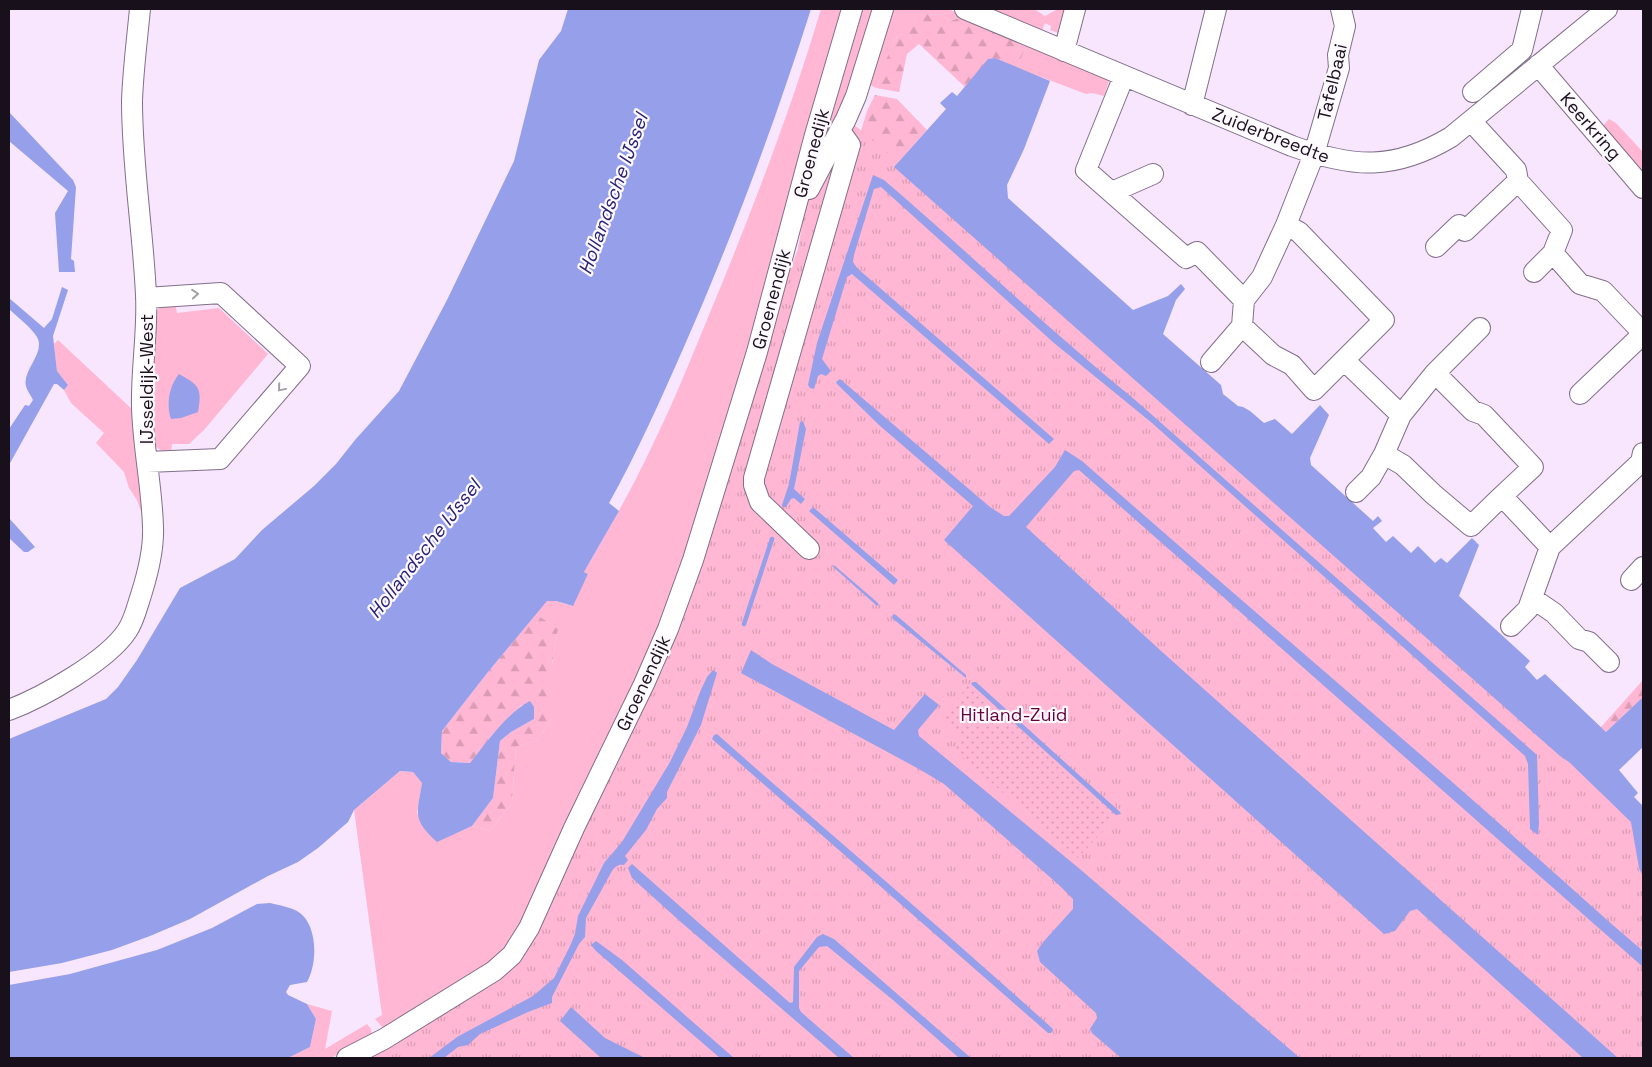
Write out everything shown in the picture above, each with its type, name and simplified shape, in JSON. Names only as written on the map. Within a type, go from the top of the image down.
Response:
[{"type":"street","name":"IJsseldijk-West","points":[[9,710],[43,694],[82,671],[108,652],[127,632],[134,618],[144,586],[152,552],[153,527],[142,405],[146,298],[135,166],[132,102],[140,9]]},
{"type":"street","name":"Groenedijk","points":[[795,210],[852,9]]},
{"type":"street","name":"Groenedijk","points":[[795,210],[840,131],[856,96],[883,9]]},
{"type":"street","name":"Zuiderbreedte","points":[[964,9],[1314,154],[1342,162],[1370,163],[1394,161],[1436,146],[1451,137],[1538,65],[1596,12]]},
{"type":"street","points":[[1064,51],[1075,9]]},
{"type":"street","points":[[1192,105],[1216,9]]},
{"type":"street","name":"Tafelbaai","points":[[1244,300],[1262,277],[1286,225],[1314,154],[1339,68],[1338,55],[1345,26],[1341,9]]},
{"type":"street","points":[[1473,92],[1522,50],[1532,9]]},
{"type":"street","name":"Keerkring","points":[[1538,65],[1643,188]]},
{"type":"street","points":[[1124,76],[1086,170],[1186,258],[1197,252],[1244,300],[1242,326],[1210,362]]},
{"type":"street","points":[[1471,121],[1516,170],[1518,181],[1562,230],[1553,253],[1534,272]]},
{"type":"street","name":"Groenedijk","points":[[822,242],[850,145],[840,131]]},
{"type":"street","points":[[1112,192],[1153,174]]},
{"type":"street","points":[[1436,247],[1459,225],[1465,231],[1518,181]]},
{"type":"street","name":"Groenendijk","points":[[347,1058],[384,1039],[494,971],[512,955],[529,928],[668,629],[693,560],[757,352],[795,210]]},
{"type":"street","points":[[1242,326],[1273,355],[1292,365],[1314,390],[1384,320],[1299,232],[1286,225]]},
{"type":"street","name":"Groenendijk","points":[[805,545],[760,502],[754,485],[754,478],[822,242]]},
{"type":"street","points":[[1553,253],[1580,284],[1603,291],[1643,334],[1580,394]]},
{"type":"street","points":[[146,298],[221,293],[300,366],[220,459],[147,462]]},
{"type":"street","points":[[1356,492],[1371,477],[1402,415],[1435,373],[1480,328]]},
{"type":"street","points":[[1344,360],[1402,415]]},
{"type":"street","points":[[1384,454],[1403,465],[1433,494],[1471,526],[1533,467],[1484,415],[1473,411],[1435,373]]},
{"type":"street","points":[[1511,626],[1528,609],[1550,547],[1641,462],[1643,453]]},
{"type":"street","points":[[1502,496],[1550,547]]},
{"type":"street","points":[[1532,598],[1554,613],[1579,639],[1589,642],[1609,662]]},
{"type":"green space","points":[[821,9],[848,9],[674,600],[507,953],[383,1028],[375,1019],[382,1015],[354,810],[400,771],[413,772],[422,783],[417,813],[437,841],[472,826],[490,831],[512,803],[516,747],[536,741],[552,719],[552,664],[558,629],[536,614],[547,600],[572,606],[588,574],[584,572],[629,492],[663,423],[762,183],[799,79]]},
{"type":"green space","points":[[857,9],[878,9],[843,116],[816,155]]},
{"type":"green space","points":[[888,9],[948,9],[965,16],[950,21],[940,15],[926,14],[897,36],[876,88],[868,84]]},
{"type":"green space","points":[[983,9],[1034,9],[1045,16],[1058,9],[1066,9],[1063,35],[1050,30],[1051,26],[1045,23],[1041,33]]},
{"type":"green space","points":[[926,14],[940,15],[950,21],[965,16],[1028,42],[1017,68],[995,58],[989,59],[965,87],[919,44],[907,54],[899,92],[876,88],[887,58],[904,22],[912,17]]},
{"type":"green space","points":[[1028,42],[1110,78],[1104,96],[1092,93],[1086,94],[1017,68]]},
{"type":"green space","points":[[875,95],[897,99],[927,130],[894,167],[861,131],[867,111]]},
{"type":"green space","name":"Hitland-Zuid","points":[[838,111],[1535,705],[1643,812],[1643,1058],[363,1058],[501,978],[523,958],[536,933],[565,867],[663,669],[716,517],[761,348],[798,249],[812,168]]},
{"type":"green space","points":[[1609,119],[1616,123],[1643,152],[1643,177],[1603,126]]},
{"type":"green space","points":[[175,303],[177,313],[219,308],[268,354],[204,430],[189,444],[172,444],[171,453],[163,452],[155,446],[149,425],[153,317],[162,307]]},
{"type":"green space","points":[[58,340],[134,411],[144,527],[137,500],[129,488],[124,472],[96,443],[104,433],[71,403],[64,390],[68,385],[57,371],[54,344]]},
{"type":"green space","points":[[536,614],[558,629],[552,664],[552,719],[536,741],[516,747],[512,803],[490,831],[472,826],[493,798],[500,741],[511,732],[534,719],[522,705],[492,735],[470,763],[451,762],[441,753],[442,731]]},
{"type":"green space","points":[[1643,680],[1643,697],[1606,732],[1601,727]]},
{"type":"green space","points":[[971,682],[1119,814],[1078,858],[953,749],[964,735],[942,718]]},
{"type":"green space","points":[[307,1004],[332,1011],[325,1049],[367,1024],[371,1029],[372,1035],[331,1058],[288,1058],[310,1047],[316,1019]]},
{"type":"water","name":"Hollandsche IJssel","points":[[568,9],[811,9],[767,138],[735,223],[666,388],[639,446],[609,503],[619,511],[584,572],[588,574],[573,606],[556,601],[547,601],[442,731],[441,753],[451,762],[470,763],[505,721],[521,706],[530,701],[534,707],[534,719],[511,732],[500,741],[493,798],[472,826],[437,842],[423,827],[418,816],[422,783],[413,772],[400,771],[354,810],[348,822],[318,848],[298,862],[268,876],[190,919],[112,950],[62,963],[9,972],[9,739],[106,699],[118,687],[137,660],[180,588],[235,559],[262,530],[314,486],[336,464],[399,391],[447,300],[514,161],[539,60],[561,31]]},
{"type":"water","points":[[995,58],[1050,81],[1024,149],[1007,185],[1008,198],[1133,310],[1168,296],[1181,284],[1185,289],[1176,300],[1163,334],[1221,385],[1223,394],[1238,406],[1250,411],[1264,423],[1275,419],[1292,434],[1320,405],[1329,415],[1310,458],[1311,465],[1373,521],[1378,516],[1382,521],[1373,528],[1386,542],[1393,536],[1411,553],[1418,546],[1435,563],[1441,558],[1447,563],[1472,538],[1479,545],[1459,596],[1530,661],[1525,667],[1537,680],[1545,674],[1606,732],[1643,697],[1643,747],[1619,770],[1638,793],[1634,797],[1643,806],[1643,876],[1639,868],[1631,822],[1569,762],[894,167],[946,109],[940,103],[952,92],[957,96],[988,59]]},
{"type":"water","points":[[9,112],[73,180],[76,187],[71,259],[74,261],[75,272],[59,272],[55,213],[68,191],[9,141]]},
{"type":"water","points":[[873,175],[884,180],[915,207],[1537,755],[1538,835],[1530,829],[1528,764],[1525,756],[1152,423],[1054,343],[881,187],[874,189],[854,255],[853,262],[857,268],[1054,439],[1049,444],[852,274],[847,277],[822,359],[831,371],[826,376],[821,374],[818,376],[814,389],[810,388],[808,385],[817,343]]},
{"type":"water","points":[[62,287],[68,290],[53,336],[57,371],[68,385],[64,390],[57,384],[54,384],[9,465],[9,429],[25,405],[29,406],[33,400],[27,388],[26,380],[39,349],[39,343],[31,330],[9,309],[9,298],[44,328],[52,319]]},
{"type":"water","points":[[179,374],[198,388],[200,398],[198,412],[181,418],[171,419],[169,414],[169,396]]},
{"type":"water","points":[[840,379],[990,507],[1004,516],[1009,516],[1055,467],[1065,450],[1082,461],[1459,788],[1643,951],[1643,967],[1079,470],[1074,471],[1026,527],[1160,650],[1618,1058],[1583,1058],[1417,909],[1410,911],[1395,931],[1384,934],[944,540],[973,506],[879,425],[837,384],[836,382]]},
{"type":"water","points":[[803,421],[806,429],[794,489],[805,499],[801,504],[794,498],[791,499],[786,507],[783,507],[800,422]]},
{"type":"water","points":[[813,507],[898,580],[894,585],[809,511]]},
{"type":"water","points":[[9,518],[35,547],[28,552],[24,552],[9,538]]},
{"type":"water","points":[[831,565],[835,566],[878,603],[879,606],[876,605]]},
{"type":"water","points":[[893,614],[966,675],[966,678],[892,618]]},
{"type":"water","points":[[751,650],[772,664],[894,730],[925,694],[939,705],[918,730],[919,736],[1081,870],[1300,1058],[1121,1058],[1092,1033],[1090,1029],[1097,1018],[1096,1013],[1040,962],[1037,951],[1073,909],[1073,899],[944,784],[741,673]]},
{"type":"water","points":[[713,670],[717,673],[701,725],[667,792],[667,798],[657,809],[646,830],[625,856],[628,860],[624,865],[617,866],[612,871],[586,918],[585,937],[579,944],[552,997],[552,1003],[480,1034],[468,1045],[458,1047],[444,1058],[429,1058],[457,1037],[533,996],[554,978],[575,934],[578,916],[604,863],[622,842],[670,762],[687,727],[707,677]]},
{"type":"water","points":[[976,682],[1121,814],[1116,815],[971,684]]},
{"type":"water","points":[[717,734],[1012,992],[1053,1029],[1051,1033],[1048,1033],[712,739]]},
{"type":"water","points":[[632,864],[790,1003],[793,1002],[794,967],[817,937],[823,934],[834,939],[971,1058],[959,1058],[893,1000],[827,946],[819,947],[799,971],[799,1008],[801,1012],[854,1058],[839,1058],[632,878],[628,868]]},
{"type":"water","points":[[270,903],[297,911],[309,924],[312,934],[314,954],[311,974],[307,982],[290,985],[286,992],[288,995],[307,1004],[316,1019],[310,1047],[288,1058],[9,1058],[9,985],[70,974],[157,950],[212,928],[257,904]]},
{"type":"water","points":[[596,941],[622,960],[734,1058],[720,1058],[596,951],[591,945]]},
{"type":"water","points":[[571,1007],[605,1038],[645,1058],[601,1058],[560,1021]]},
{"type":"waterway","points":[[744,624],[772,539]]}]
